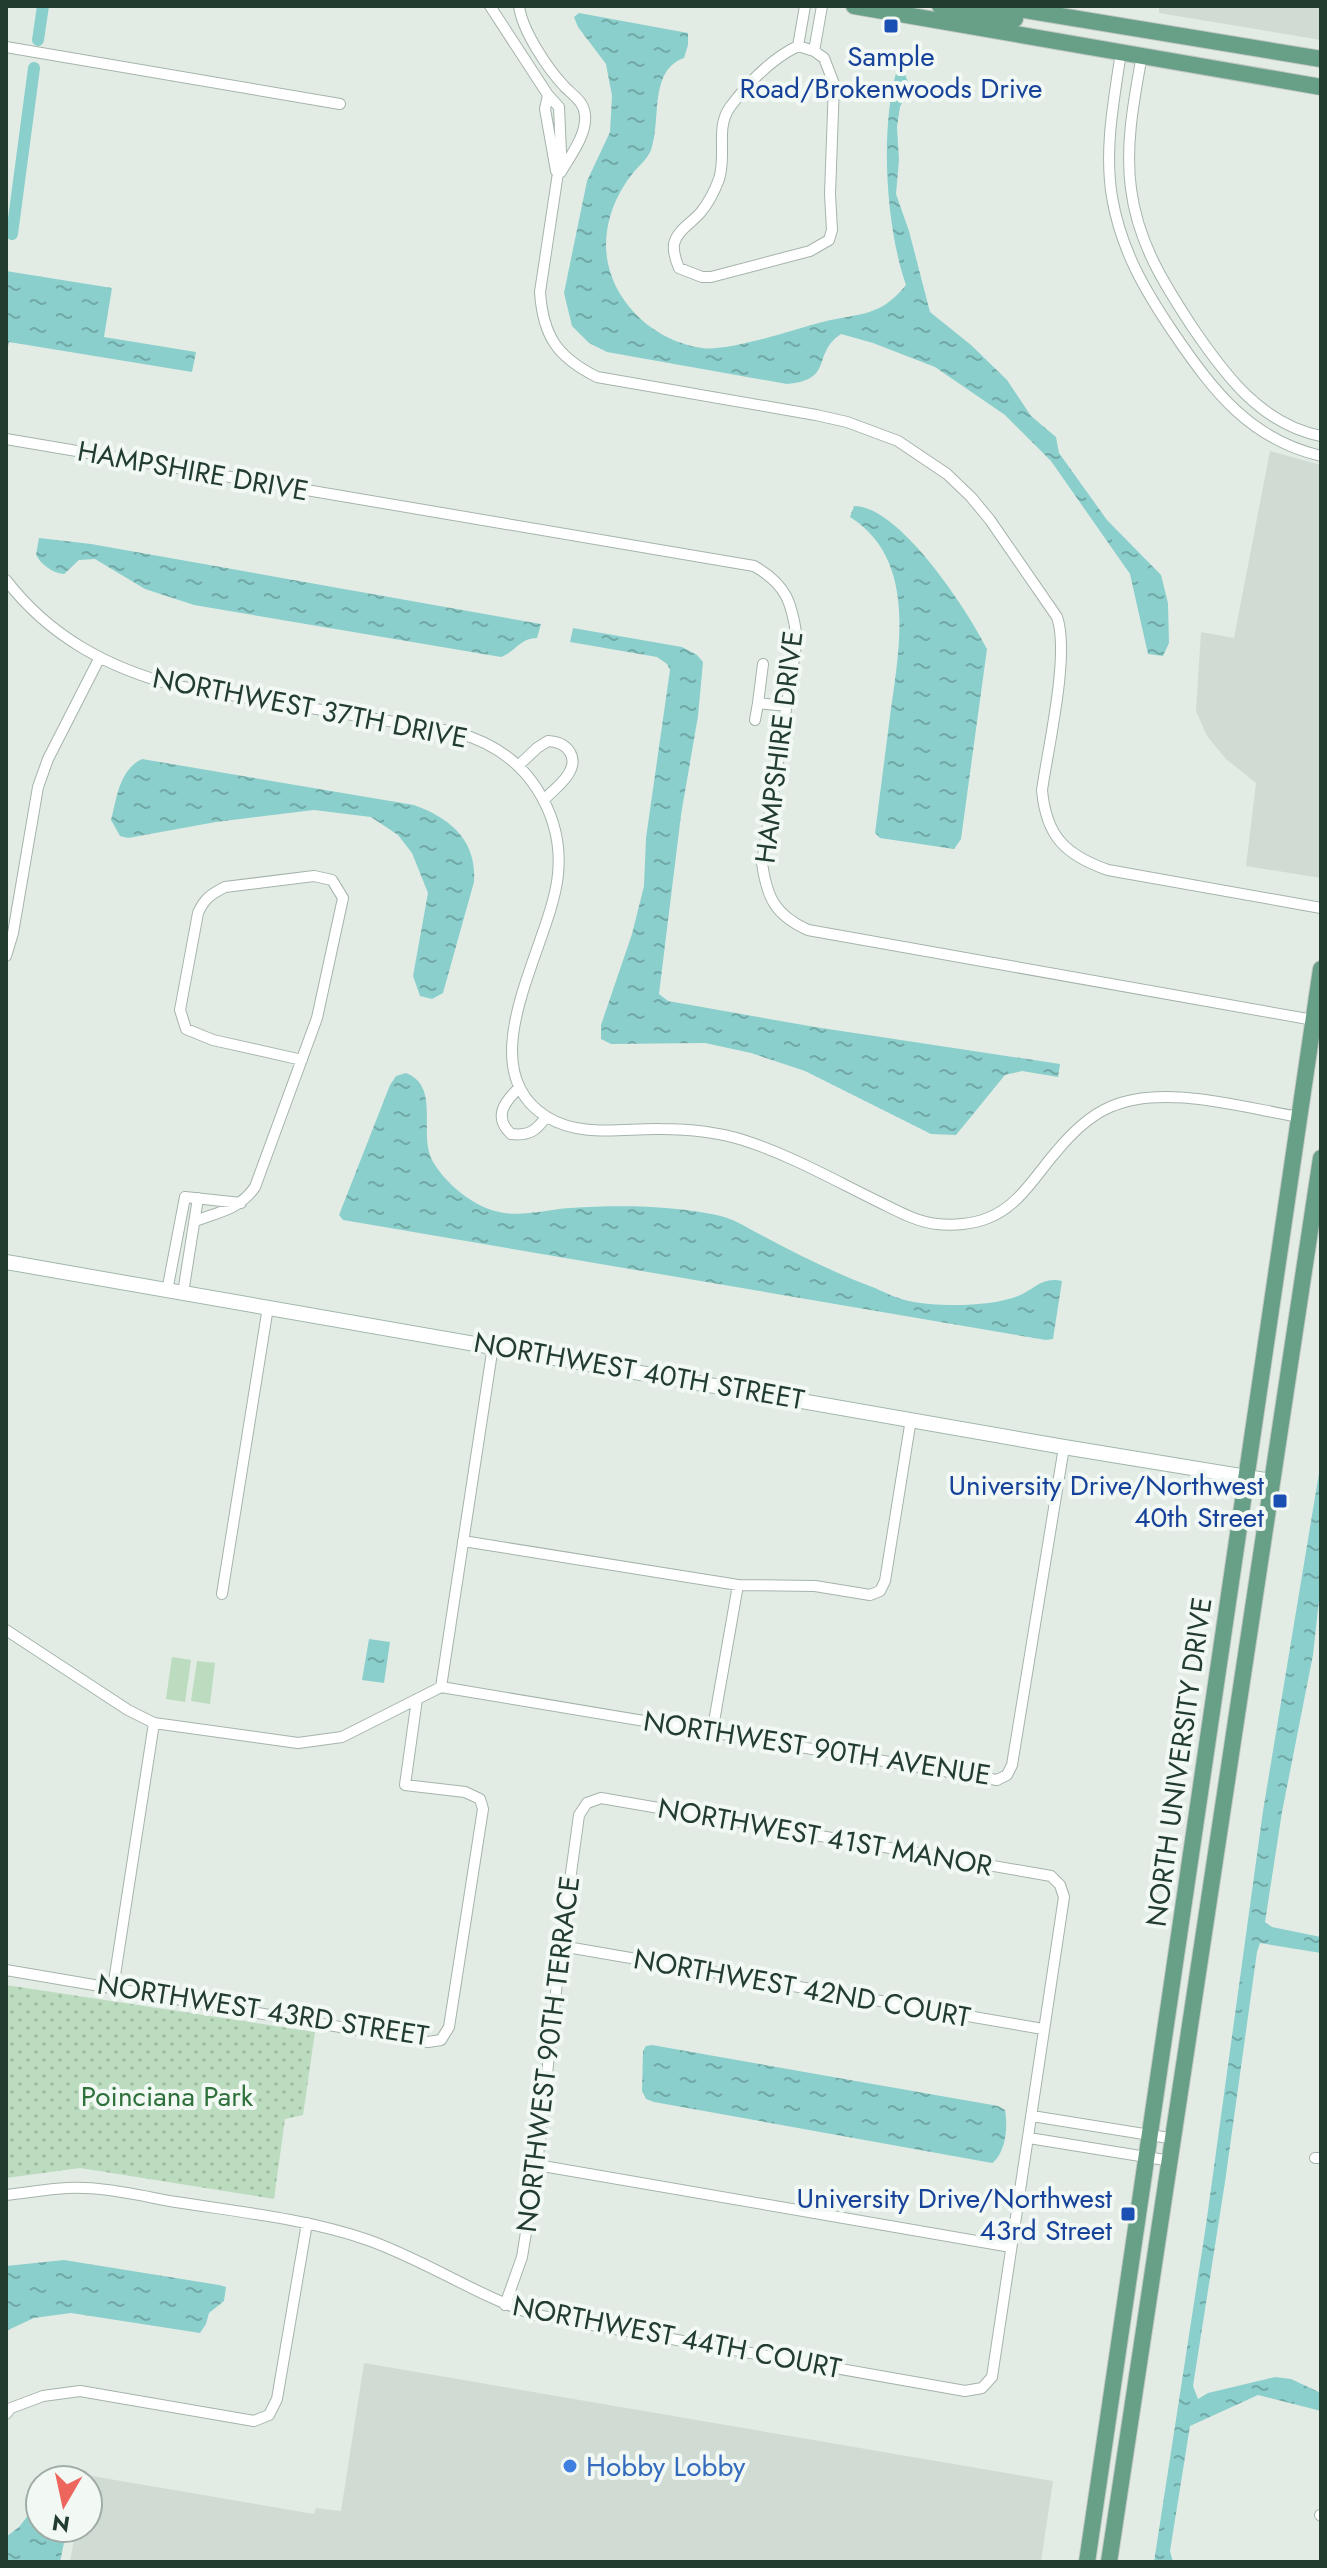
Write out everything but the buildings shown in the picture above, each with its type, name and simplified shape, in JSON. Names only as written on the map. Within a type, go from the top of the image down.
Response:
[{"type":"main road","points":[[854,6],[919,11],[1121,52],[1321,87]]},
{"type":"main road","points":[[940,6],[1022,20],[1057,15]]},
{"type":"main road","points":[[1000,6],[1321,59]]},
{"type":"main road","name":"NORTH UNIVERSITY DRIVE","points":[[1087,2562],[1299,1117],[1317,1021],[1321,969]]},
{"type":"main road","name":"NORTH UNIVERSITY DRIVE","points":[[1109,2562],[1321,1158]]},
{"type":"main road","points":[[1096,2507],[1113,2535]]},
{"type":"street","points":[[490,6],[548,95],[545,109],[551,155],[558,177]]},
{"type":"street","points":[[519,6],[523,24],[563,86],[579,101],[586,117],[579,139],[558,177],[540,292],[541,314],[548,334],[568,360],[597,377],[816,415],[872,430],[923,456],[947,474],[990,520],[1057,617],[1061,629],[1061,659],[1042,790],[1047,820],[1061,842],[1086,862],[1108,870],[1321,908]]},
{"type":"street","points":[[798,46],[824,58],[834,84],[830,194],[832,230],[829,240],[810,251],[711,277],[702,277],[679,268],[674,243],[702,211],[720,176],[724,158],[722,121],[767,65],[798,46],[805,6]]},
{"type":"street","points":[[814,51],[822,6]]},
{"type":"street","points":[[6,47],[340,104]]},
{"type":"street","points":[[1121,52],[1112,113],[1109,167],[1112,197],[1122,238],[1147,294],[1221,398],[1265,434],[1321,456]]},
{"type":"street","points":[[1142,55],[1131,117],[1131,194],[1140,233],[1164,285],[1238,388],[1281,421],[1321,436]]},
{"type":"street","points":[[548,95],[563,86]]},
{"type":"street","points":[[1109,167],[1129,167]]},
{"type":"street","points":[[1147,294],[1164,285]]},
{"type":"street","points":[[1221,398],[1238,388]]},
{"type":"street","name":"HAMPSHIRE DRIVE","points":[[6,439],[754,566],[773,577],[786,593],[794,613],[797,639],[762,863],[765,887],[775,907],[792,922],[808,930],[1317,1021]]},
{"type":"street","name":"NORTHWEST 37TH DRIVE","points":[[6,580],[50,626],[99,659],[145,677],[177,686],[455,732],[485,742],[518,766],[544,800],[557,836],[558,876],[510,1045],[519,1088]]},
{"type":"street","points":[[6,956],[13,933],[38,787],[48,759],[99,659]]},
{"type":"street","points":[[755,720],[763,664]]},
{"type":"street","points":[[758,703],[787,706]]},
{"type":"street","points":[[518,766],[548,741],[565,745],[570,751],[573,763],[568,776],[544,800]]},
{"type":"street","points":[[195,1221],[223,1213],[241,1203],[255,1187],[302,1060],[317,1018],[343,898],[332,880],[314,876],[225,887],[204,901],[198,913],[180,1010],[186,1029],[213,1040],[302,1060]]},
{"type":"street","points":[[546,1117],[528,1135],[511,1134],[504,1127],[502,1107],[519,1088],[546,1117],[561,1124],[590,1130],[689,1130],[741,1139],[769,1149],[903,1213],[938,1224],[963,1224],[987,1218],[1007,1207],[1025,1192],[1072,1135],[1108,1107],[1127,1101],[1149,1097],[1188,1099],[1299,1117]]},
{"type":"street","points":[[167,1291],[185,1197],[241,1203]]},
{"type":"street","points":[[183,1293],[198,1198]]},
{"type":"street","name":"NORTHWEST 40TH STREET","points":[[6,1262],[1272,1481]]},
{"type":"street","points":[[222,1594],[268,1307]]},
{"type":"street","points":[[6,1630],[128,1710],[154,1723],[298,1743],[342,1737],[441,1687],[493,1346]]},
{"type":"street","points":[[463,1541],[738,1585],[815,1586],[870,1595],[880,1591],[885,1581],[911,1419]]},
{"type":"street","name":"NORTHWEST 90TH AVENUE","points":[[441,1687],[997,1780],[1007,1775],[1012,1765],[1064,1447]]},
{"type":"street","points":[[712,1733],[738,1585]]},
{"type":"street","name":"NORTHWEST 43RD STREET","points":[[6,1970],[428,2042],[441,2040],[449,2027],[483,1809],[480,1799],[465,1792],[405,1785],[417,1699]]},
{"type":"street","points":[[113,1988],[154,1723]]},
{"type":"street","name":"NORTHWEST 41ST MANOR","points":[[587,1803],[601,1798],[1051,1876],[1060,1885],[1064,1897],[1043,2029]]},
{"type":"street","name":"NORTHWEST 90TH TERRACE","points":[[505,2305],[522,2257],[537,2165],[579,1815],[587,1803]]},
{"type":"street","name":"NORTHWEST 42ND COURT","points":[[561,1946],[1043,2029]]},
{"type":"street","points":[[537,2165],[1011,2247],[1043,2029]]},
{"type":"street","points":[[1032,2116],[1175,2139]]},
{"type":"street","points":[[1029,2138],[1171,2161]]},
{"type":"street","name":"NORTHWEST 44TH COURT","points":[[6,2195],[69,2187],[307,2223],[368,2240],[505,2305],[536,2315],[965,2391],[982,2388],[992,2377],[1011,2247]]},
{"type":"street","points":[[6,2414],[11,2408],[43,2396],[80,2391],[254,2421],[269,2415],[277,2399],[307,2223]]},
{"type":"shaded area","points":[[1159,6],[1321,6],[1321,40],[1159,13]]},
{"type":"shaded area","points":[[1270,451],[1321,465],[1321,878],[1246,866],[1256,783],[1226,759],[1207,736],[1196,711],[1201,632],[1234,638]]},
{"type":"shaded area","points":[[364,2363],[1053,2481],[1041,2562],[70,2562],[73,2544],[104,2544],[104,2478],[314,2514],[316,2508],[341,2511]]},
{"type":"green space","points":[[172,1657],[191,1660],[185,1702],[166,1699]]},
{"type":"green space","points":[[197,1661],[215,1663],[210,1704],[191,1701]]},
{"type":"green space","name":"Poinciana Park","points":[[6,1985],[315,2032],[303,2115],[285,2119],[274,2199],[80,2168],[6,2178]]},
{"type":"water","points":[[579,13],[688,33],[684,58],[673,64],[661,85],[651,150],[617,198],[610,217],[606,246],[614,283],[636,314],[666,336],[702,348],[742,344],[876,310],[906,285],[890,208],[887,151],[891,96],[896,73],[904,72],[910,87],[900,107],[897,127],[899,160],[896,194],[930,312],[971,345],[1007,380],[1031,416],[1056,437],[1059,453],[1107,520],[1161,575],[1168,603],[1169,643],[1163,656],[1148,654],[1130,574],[1051,461],[1005,415],[935,367],[841,334],[832,342],[817,372],[802,382],[787,384],[607,352],[589,343],[572,326],[564,293],[587,181],[610,132],[612,96],[606,64],[578,27],[574,17]]},
{"type":"water","points":[[6,271],[112,288],[104,337],[196,352],[192,372],[9,342],[6,355]]},
{"type":"water","points":[[854,506],[872,511],[892,523],[911,541],[949,587],[987,649],[961,839],[954,849],[880,838],[875,833],[897,663],[899,608],[895,581],[886,557],[872,535],[850,517]]},
{"type":"water","points":[[39,538],[91,544],[541,624],[537,638],[526,640],[501,657],[194,605],[145,589],[95,559],[79,560],[64,574],[55,572],[36,555]]},
{"type":"water","points":[[573,628],[682,647],[703,662],[659,994],[668,1001],[815,1027],[1060,1064],[1058,1077],[1022,1071],[1005,1075],[956,1135],[931,1134],[805,1071],[751,1053],[705,1043],[611,1044],[601,1039],[601,1025],[632,934],[644,886],[646,838],[670,670],[657,657],[570,642]]},
{"type":"water","points":[[142,759],[414,805],[450,824],[471,854],[474,882],[443,993],[432,999],[420,996],[413,976],[428,893],[412,853],[398,835],[371,817],[314,810],[216,822],[128,838],[120,836],[111,820],[117,794],[128,770]]},
{"type":"water","points":[[406,1073],[417,1080],[426,1099],[428,1149],[432,1160],[455,1188],[486,1208],[517,1214],[570,1208],[646,1207],[721,1216],[847,1277],[896,1297],[921,1303],[964,1305],[1006,1300],[1049,1280],[1062,1281],[1053,1339],[343,1220],[339,1215],[390,1085],[396,1076]]},
{"type":"water","points":[[1321,1461],[1321,1582],[1313,1655],[1282,1812],[1265,1922],[1272,1927],[1321,1937],[1321,1953],[1260,1943],[1257,1952],[1193,2386],[1198,2399],[1208,2393],[1275,2377],[1291,2379],[1321,2393],[1321,2411],[1258,2395],[1190,2426],[1170,2551],[1173,2562],[1154,2562],[1206,2225],[1263,1811]]},
{"type":"water","points":[[369,1639],[390,1642],[384,1683],[362,1680]]},
{"type":"water","points":[[646,2046],[998,2106],[1005,2110],[1006,2116],[1003,2146],[992,2163],[654,2102],[646,2099],[642,2091],[643,2051]]},
{"type":"water","points":[[64,2260],[219,2285],[226,2287],[224,2301],[209,2313],[200,2333],[71,2313],[34,2318],[6,2331],[6,2266]]},
{"type":"water","points":[[24,2521],[24,2544],[64,2544],[60,2562],[6,2562],[6,2537]]},
{"type":"waterway","points":[[38,40],[43,6]]},
{"type":"waterway","points":[[12,234],[34,68]]},
{"type":"place","name":"Sample Road/Brokenwoods Drive","points":[[891,26]]},
{"type":"place","name":"University Drive/Northwest 40th Street","points":[[1280,1501]]},
{"type":"place","name":"University Drive/Northwest 43rd Street","points":[[1128,2214]]},
{"type":"place","name":"Hobby Lobby","points":[[570,2466]]}]
